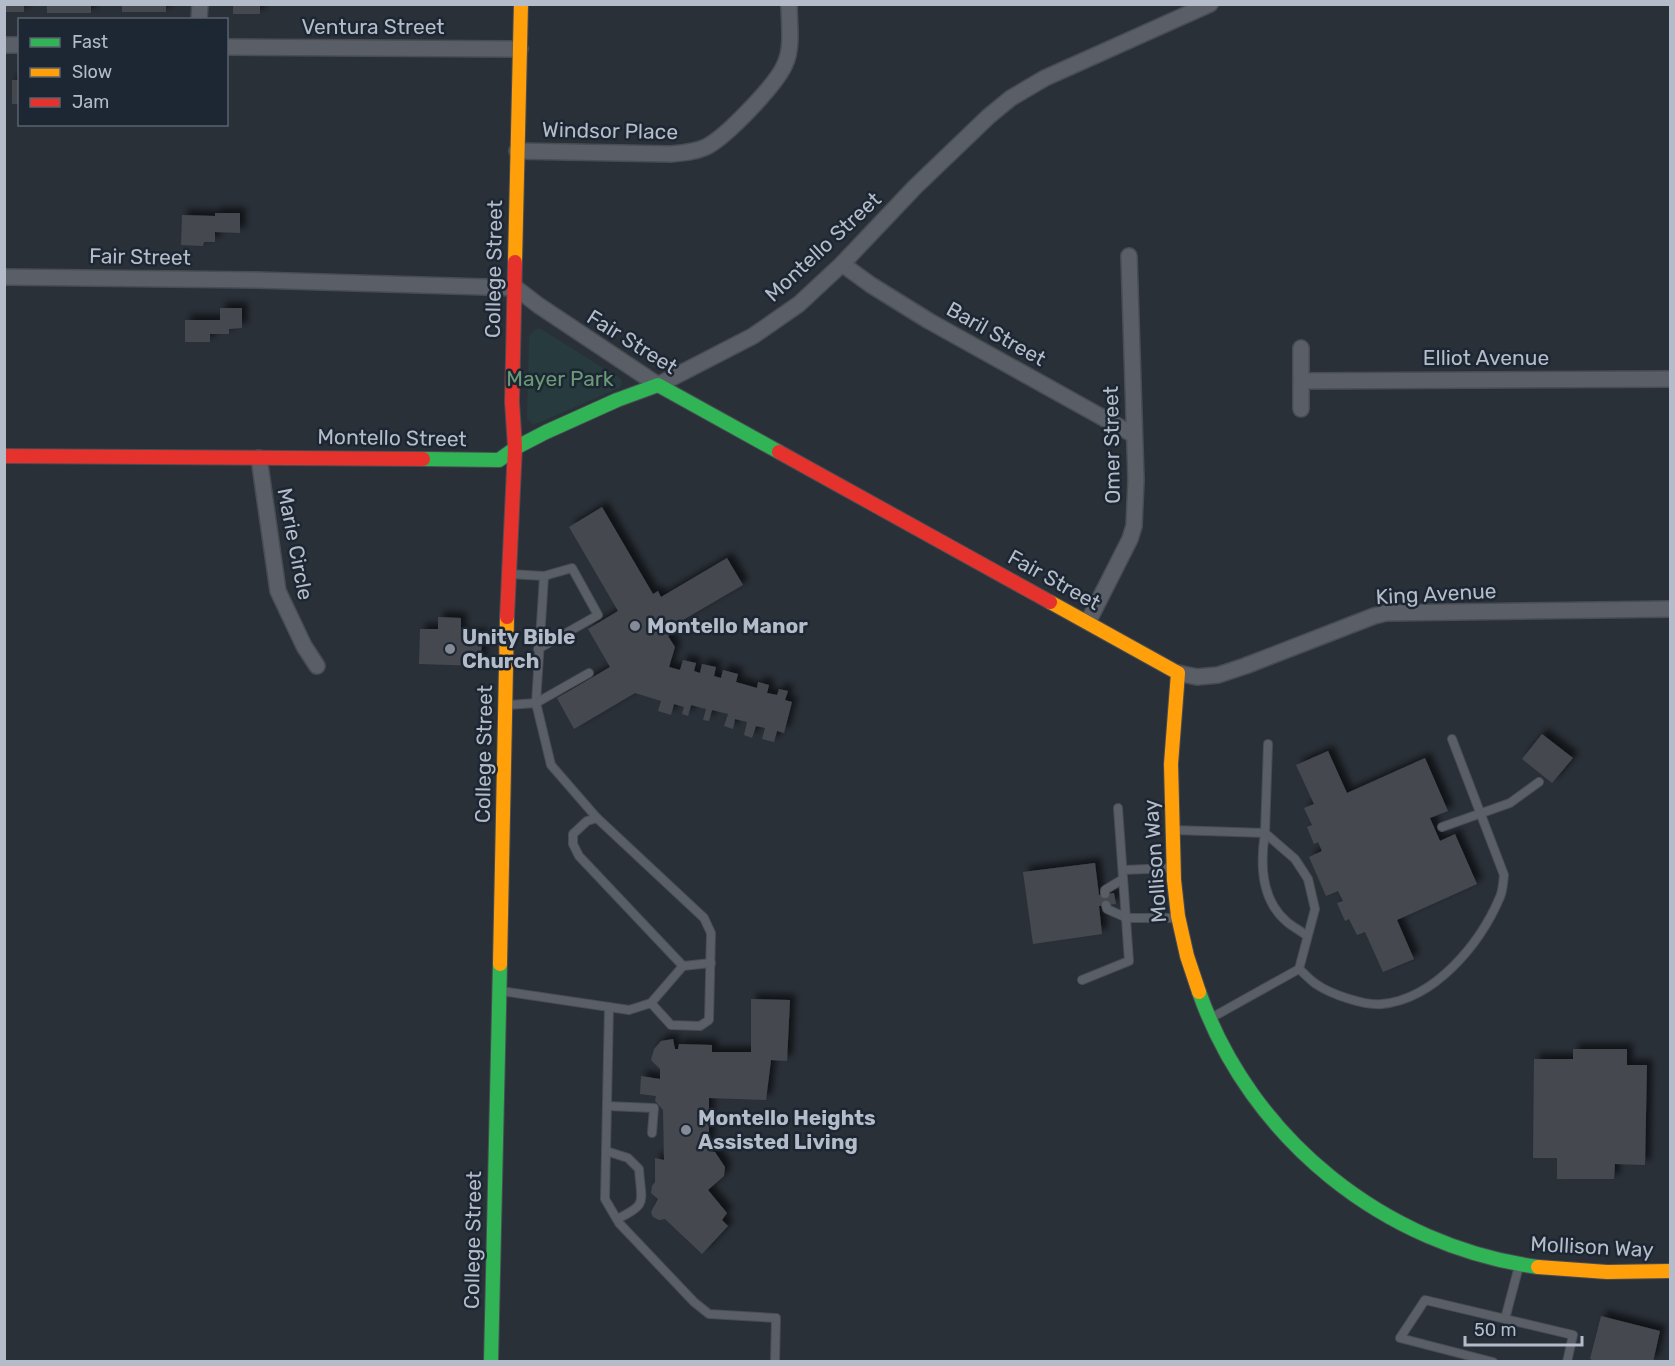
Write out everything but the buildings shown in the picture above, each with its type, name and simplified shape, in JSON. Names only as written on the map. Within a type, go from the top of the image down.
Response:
[{"type":"main road","name":"College Street","points":[[491,1362],[509,574],[515,447],[513,402],[521,4]]},
{"type":"main road","name":"Montello Street","points":[[4,456],[500,460],[515,447],[630,394],[658,385]]},
{"type":"main road","name":"Fair Street","points":[[658,385],[1178,673]]},
{"type":"main road","name":"Mollison Way","points":[[1178,673],[1171,749],[1173,868],[1179,918],[1189,963],[1210,1019],[1227,1055],[1263,1109],[1326,1174],[1379,1212],[1408,1228],[1475,1254],[1520,1264],[1566,1271],[1671,1271]]},
{"type":"street","name":"Windsor Place","points":[[517,151],[671,154],[690,153],[708,146],[740,118],[775,81],[785,65],[789,53],[789,4]]},
{"type":"street","name":"Montello Street","points":[[658,385],[753,336],[799,304],[842,264],[989,116],[1011,98],[1045,78],[1210,4]]},
{"type":"street","name":"Ventura Street","points":[[228,47],[520,49]]},
{"type":"street","name":"Omer Street","points":[[1088,622],[1130,539],[1134,526],[1136,480],[1129,256]]},
{"type":"street","name":"Baril Street","points":[[842,264],[929,321],[1134,435]]},
{"type":"street","name":"Fair Street","points":[[4,277],[257,280],[516,288],[547,312],[658,385]]},
{"type":"street","points":[[1300,348],[1301,409]]},
{"type":"street","name":"Elliot Avenue","points":[[1302,381],[1671,379]]},
{"type":"street","name":"Marie Circle","points":[[259,458],[278,591],[304,646],[317,666]]},
{"type":"street","name":"King Avenue","points":[[1178,673],[1197,677],[1218,675],[1386,613],[1671,609]]},
{"type":"lane","points":[[509,574],[544,576],[572,568],[598,615],[538,649]]},
{"type":"lane","points":[[544,576],[536,703],[551,765],[597,818],[704,918],[711,933],[709,1020],[700,1026],[671,1025],[651,1003]]},
{"type":"lane","points":[[506,705],[536,703],[589,674]]},
{"type":"lane","points":[[1299,969],[1318,986],[1346,998],[1380,1005],[1407,999],[1444,976],[1478,937],[1501,896],[1504,874],[1452,739]]},
{"type":"lane","points":[[1268,744],[1265,833],[1261,856],[1264,883],[1273,904],[1286,921],[1307,936]]},
{"type":"lane","points":[[1442,827],[1510,803],[1539,782]]},
{"type":"lane","points":[[1082,980],[1129,960],[1118,808]]},
{"type":"lane","points":[[597,818],[587,821],[573,834],[573,844],[579,856],[683,966]]},
{"type":"lane","points":[[1172,830],[1265,833],[1295,859],[1308,879],[1315,909],[1299,969],[1210,1019]]},
{"type":"lane","points":[[1123,870],[1173,868]]},
{"type":"lane","points":[[1105,894],[1105,890],[1124,879]]},
{"type":"lane","points":[[1106,905],[1107,909],[1126,918],[1179,918]]},
{"type":"lane","points":[[500,991],[629,1010],[651,1003],[683,966],[711,963]]},
{"type":"lane","points":[[609,1007],[605,1199],[617,1219],[694,1302],[709,1314],[776,1318],[776,1362]]},
{"type":"lane","points":[[607,1106],[654,1108],[652,1133]]},
{"type":"lane","points":[[606,1151],[628,1158],[639,1169],[641,1202],[636,1210],[617,1219]]},
{"type":"lane","points":[[1505,1319],[1520,1264]]},
{"type":"lane","points":[[1493,1362],[1400,1338],[1425,1300],[1573,1335],[1567,1362]]},
{"type":"green space","name":"Mayer Park","points":[[536,329],[541,329],[621,379],[622,384],[619,388],[533,425],[527,418],[529,336]]},
{"type":"traffic: fast","points":[[423,459],[499,460],[517,447],[546,432],[617,400],[658,385],[779,452]]},
{"type":"traffic: fast","points":[[491,1362],[500,964]]},
{"type":"traffic: fast","points":[[1199,992],[1222,1045],[1252,1094],[1289,1138],[1330,1177],[1377,1210],[1427,1236],[1481,1255],[1538,1267]]},
{"type":"traffic: slow","points":[[515,262],[521,4]]},
{"type":"traffic: slow","points":[[1050,602],[1178,673],[1171,764],[1174,880],[1178,916],[1187,956],[1199,992]]},
{"type":"traffic: slow","points":[[500,964],[507,617]]},
{"type":"traffic: slow","points":[[1538,1267],[1607,1272],[1670,1271]]},
{"type":"traffic: jam","points":[[507,617],[515,447],[512,402],[515,262]]},
{"type":"traffic: jam","points":[[779,452],[1050,602]]},
{"type":"traffic: jam","points":[[4,456],[423,459]]},
{"type":"place","name":"Montello Manor","points":[[635,626]]},
{"type":"place","name":"Unity Bible Church","points":[[450,649]]},
{"type":"place","name":"Montello Heights Assisted Living","points":[[686,1130]]}]
